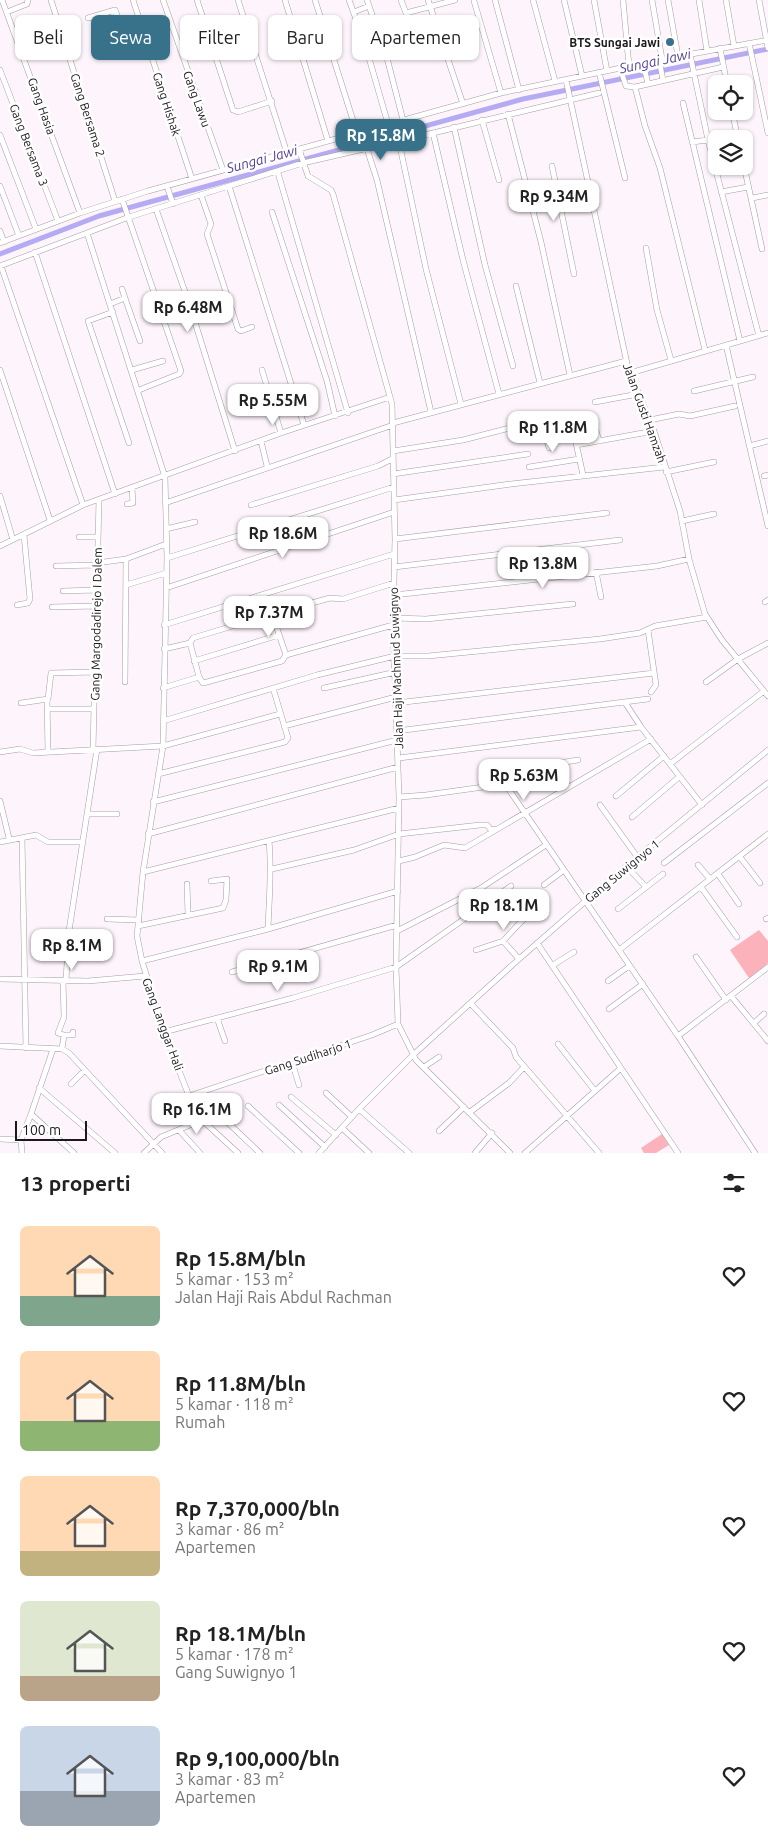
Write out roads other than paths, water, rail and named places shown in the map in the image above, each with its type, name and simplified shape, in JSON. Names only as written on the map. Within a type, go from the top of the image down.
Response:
[{"type":"street","name":"Gang Hasia","points":[[2,0],[15,34]]},
{"type":"street","points":[[7,12],[26,4],[28,0]]},
{"type":"street","name":"Gang Bersama 2","points":[[51,0],[115,201]]},
{"type":"street","name":"Gang Hishak","points":[[133,0],[138,15]]},
{"type":"street","name":"Gang Lawu","points":[[163,0],[223,170]]},
{"type":"street","points":[[197,0],[234,112],[272,101]]},
{"type":"street","points":[[238,0],[272,101],[287,153]]},
{"type":"street","points":[[285,0],[328,141]]},
{"type":"street","points":[[315,0],[357,133]]},
{"type":"street","points":[[349,0],[388,124]]},
{"type":"street","points":[[401,0],[406,14],[455,0]]},
{"type":"street","points":[[428,0],[463,104]]},
{"type":"street","points":[[474,0],[501,93]]},
{"type":"street","points":[[494,0],[519,90]]},
{"type":"street","points":[[532,0],[555,81]]},
{"type":"street","points":[[564,0],[582,76]]},
{"type":"street","points":[[594,0],[607,71]]},
{"type":"street","points":[[623,0],[630,66]]},
{"type":"street","points":[[652,0],[663,79]]},
{"type":"street","points":[[668,0],[678,56]]},
{"type":"street","points":[[699,0],[706,51]]},
{"type":"street","points":[[726,0],[734,46]]},
{"type":"street","points":[[0,231],[2,242],[115,201],[501,93],[555,81],[566,81],[582,76],[600,75],[607,71],[621,70],[630,66],[644,66],[660,59],[690,56],[734,46],[767,43],[759,0]]},
{"type":"street","points":[[354,12],[368,3],[387,58],[403,120]]},
{"type":"street","points":[[98,15],[115,10],[117,15]]},
{"type":"street","points":[[750,45],[768,133]]},
{"type":"street","points":[[720,50],[724,75]]},
{"type":"street","points":[[690,56],[708,140],[692,142]]},
{"type":"street","name":"Gang Hasia","points":[[24,60],[80,213]]},
{"type":"street","name":"Gang Hishak","points":[[152,60],[192,179]]},
{"type":"street","points":[[644,66],[648,81]]},
{"type":"street","points":[[621,70],[627,87],[635,87],[648,81],[723,66]]},
{"type":"street","name":"Gang Bersama 3","points":[[0,70],[58,221]]},
{"type":"street","points":[[600,75],[625,178]]},
{"type":"street","name":"Jalan Gusti Hamzah","points":[[566,81],[626,361],[654,431],[682,520],[689,558],[707,617],[768,696]]},
{"type":"street","points":[[635,87],[644,126],[660,168],[705,350]]},
{"type":"street","points":[[83,505],[0,266],[128,215],[156,209],[278,173],[302,163],[399,142],[570,98],[600,93]]},
{"type":"street","points":[[683,102],[740,341]]},
{"type":"street","points":[[508,114],[541,242],[570,375]]},
{"type":"street","points":[[482,120],[499,180]]},
{"type":"street","points":[[454,127],[485,265],[513,366]]},
{"type":"street","points":[[433,132],[462,260],[499,394]]},
{"type":"street","points":[[0,135],[36,229]]},
{"type":"street","points":[[399,142],[426,269],[461,404]]},
{"type":"street","points":[[367,149],[377,180],[431,412]]},
{"type":"street","points":[[299,151],[302,163]]},
{"type":"street","name":"Jalan Haji Machmud Suwignyo","points":[[302,163],[311,179],[332,192],[390,397],[393,424],[392,459],[394,487],[393,625],[399,758],[396,967],[398,1024],[414,1055],[424,1067],[510,1153]]},
{"type":"street","points":[[552,166],[561,202],[574,274]]},
{"type":"street","points":[[278,173],[348,412]]},
{"type":"street","points":[[717,175],[759,336]]},
{"type":"street","points":[[746,175],[762,249]]},
{"type":"street","points":[[0,186],[19,236]]},
{"type":"street","points":[[229,186],[304,425]]},
{"type":"street","points":[[721,192],[748,187]]},
{"type":"street","points":[[167,188],[172,203]]},
{"type":"street","points":[[201,195],[211,224],[207,234],[238,329],[241,331],[252,328]]},
{"type":"street","points":[[752,198],[768,195]]},
{"type":"street","points":[[561,202],[592,196]]},
{"type":"street","points":[[123,200],[181,371],[179,374],[139,390]]},
{"type":"street","points":[[156,209],[189,303],[235,451]]},
{"type":"street","points":[[272,212],[327,381],[335,416]]},
{"type":"street","points":[[87,232],[139,390],[165,477],[167,558],[164,625],[163,746],[148,834],[138,923],[137,936],[142,961]]},
{"type":"street","points":[[646,248],[657,310],[671,360]]},
{"type":"street","points":[[35,252],[115,494]]},
{"type":"street","points":[[516,286],[540,383]]},
{"type":"street","points":[[122,289],[140,340]]},
{"type":"street","points":[[110,304],[125,298]]},
{"type":"street","points":[[113,312],[88,321],[129,443]]},
{"type":"street","points":[[630,373],[768,333]]},
{"type":"street","points":[[726,345],[768,526]]},
{"type":"street","points":[[132,370],[163,361]]},
{"type":"street","points":[[165,503],[267,466],[431,412],[626,361]]},
{"type":"street","points":[[0,370],[50,520]]},
{"type":"street","points":[[262,370],[281,434]]},
{"type":"street","points":[[694,391],[753,377]]},
{"type":"street","points":[[595,402],[638,394]]},
{"type":"street","points":[[0,538],[1,546],[83,505],[165,477],[304,425],[390,397]]},
{"type":"street","points":[[650,420],[679,414],[690,416],[736,406]]},
{"type":"street","points":[[583,475],[572,425],[590,418],[594,421],[599,440]]},
{"type":"street","points":[[393,451],[462,440],[541,420],[549,448]]},
{"type":"street","points":[[576,444],[654,431]]},
{"type":"street","points":[[261,441],[267,466]]},
{"type":"street","points":[[749,446],[768,441]]},
{"type":"street","points":[[393,474],[528,454]]},
{"type":"street","points":[[251,505],[378,466],[392,459]]},
{"type":"street","points":[[529,467],[579,459]]},
{"type":"street","points":[[394,500],[583,475],[665,469],[714,462]]},
{"type":"street","points":[[167,558],[394,487]]},
{"type":"street","points":[[127,504],[133,503],[132,488]]},
{"type":"street","points":[[0,496],[13,540]]},
{"type":"street","name":"Gang Margodadirejo I Dalem","points":[[64,1034],[58,1033],[64,1017],[69,931],[95,749],[98,500]]},
{"type":"street","points":[[166,588],[394,512]]},
{"type":"street","points":[[394,539],[607,513]]},
{"type":"street","points":[[682,520],[714,514]]},
{"type":"street","points":[[166,529],[195,522]]},
{"type":"street","points":[[17,605],[28,603],[30,600],[24,535]]},
{"type":"street","points":[[79,537],[97,537]]},
{"type":"street","points":[[394,567],[620,540]]},
{"type":"street","points":[[56,566],[96,564],[126,559],[166,544]]},
{"type":"street","points":[[164,625],[394,554]]},
{"type":"street","points":[[394,595],[657,566],[689,558]]},
{"type":"street","points":[[125,682],[126,559]]},
{"type":"street","points":[[596,572],[601,597]]},
{"type":"street","points":[[126,586],[166,573]]},
{"type":"street","points":[[393,625],[286,655],[282,661],[203,683],[199,677],[190,643],[193,638],[272,614],[330,598],[344,599],[394,583]]},
{"type":"street","points":[[63,591],[96,590]]},
{"type":"street","points":[[394,618],[426,619],[573,604]]},
{"type":"street","points":[[52,607],[96,606]]},
{"type":"street","points":[[272,614],[286,655]]},
{"type":"street","points":[[163,721],[274,688],[394,656],[428,656],[552,645],[648,630],[655,626],[707,617]]},
{"type":"street","points":[[648,630],[656,685],[652,692]]},
{"type":"street","points":[[194,661],[279,635]]},
{"type":"street","points":[[164,649],[190,643]]},
{"type":"street","points":[[706,682],[738,659],[768,643]]},
{"type":"street","points":[[48,752],[47,700],[51,673],[95,672]]},
{"type":"street","points":[[324,688],[396,672]]},
{"type":"street","points":[[284,726],[396,700],[654,674]]},
{"type":"street","points":[[163,688],[199,677]]},
{"type":"street","points":[[158,774],[285,742],[288,738],[274,688]]},
{"type":"street","points":[[670,764],[764,691]]},
{"type":"street","points":[[21,703],[47,700]]},
{"type":"street","points":[[397,731],[648,700]]},
{"type":"street","points":[[626,704],[641,727],[702,805]]},
{"type":"street","points":[[47,709],[94,709]]},
{"type":"street","points":[[0,752],[20,749],[30,753],[163,746],[280,714]]},
{"type":"street","points":[[399,758],[641,727]]},
{"type":"street","points":[[399,861],[444,845],[465,848],[651,739]]},
{"type":"street","points":[[153,802],[397,740]]},
{"type":"street","name":"Gang Suwignyo 1","points":[[320,1153],[359,1109],[414,1055],[519,959],[626,866],[768,750]]},
{"type":"street","points":[[616,796],[664,756]]},
{"type":"street","points":[[399,797],[506,784],[520,779],[527,768],[578,760]]},
{"type":"street","points":[[148,834],[398,767]]},
{"type":"street","points":[[632,817],[679,777]]},
{"type":"street","points":[[664,863],[768,783]]},
{"type":"street","points":[[506,784],[643,984],[755,1153]]},
{"type":"street","points":[[0,801],[9,838]]},
{"type":"street","points":[[600,805],[638,858]]},
{"type":"street","points":[[143,872],[399,808]]},
{"type":"street","points":[[87,814],[117,814]]},
{"type":"street","points":[[144,816],[151,816]]},
{"type":"street","points":[[272,869],[354,850],[398,834],[480,825],[487,825],[491,830],[496,829]]},
{"type":"street","points":[[619,950],[768,834]]},
{"type":"street","points":[[0,842],[9,838],[36,835],[48,842],[83,842]]},
{"type":"street","points":[[22,838],[26,1048]]},
{"type":"street","points":[[268,929],[269,888],[272,869],[269,841]]},
{"type":"street","points":[[232,972],[397,928],[481,888],[546,845]]},
{"type":"street","points":[[740,857],[760,883]]},
{"type":"street","points":[[698,865],[710,880]]},
{"type":"street","points":[[626,866],[646,887]]},
{"type":"street","points":[[544,885],[564,870]]},
{"type":"street","points":[[618,909],[663,874]]},
{"type":"street","points":[[718,874],[739,904]]},
{"type":"street","points":[[107,919],[138,923],[223,908],[225,905],[227,879],[211,881]]},
{"type":"street","points":[[187,884],[188,914]]},
{"type":"street","points":[[164,1032],[396,967],[512,886]]},
{"type":"street","points":[[700,887],[737,937]]},
{"type":"street","name":"Gang Langgar Hali","points":[[238,1153],[202,1120],[189,1096],[164,1032],[145,976],[142,961],[268,929],[398,891]]},
{"type":"street","points":[[476,950],[503,941],[535,907]]},
{"type":"street","points":[[503,941],[519,959]]},
{"type":"street","points":[[537,943],[553,964],[678,1153]]},
{"type":"street","points":[[553,964],[574,952]]},
{"type":"street","points":[[696,957],[729,998],[754,1023],[768,1041]]},
{"type":"street","points":[[608,981],[629,966]]},
{"type":"street","points":[[678,1036],[768,967]]},
{"type":"street","points":[[0,979],[65,980],[145,976]]},
{"type":"street","points":[[609,1009],[643,984]]},
{"type":"street","points":[[471,1004],[513,1048],[515,1056],[599,1153]]},
{"type":"street","points":[[754,1023],[764,1014]]},
{"type":"street","points":[[217,1018],[225,1042]]},
{"type":"street","name":"Gang Sudiharjo 1","points":[[189,1096],[372,1036],[398,1024]]},
{"type":"street","points":[[62,1049],[64,1034],[73,1036],[73,1032]]},
{"type":"street","points":[[558,1044],[595,1091]]},
{"type":"street","points":[[0,1046],[62,1049],[86,1070],[162,1153]]},
{"type":"street","points":[[22,1153],[22,1140],[53,1049]]},
{"type":"street","points":[[424,1067],[439,1057]]},
{"type":"street","points":[[292,1062],[299,1085]]},
{"type":"street","points":[[470,1112],[509,1083],[524,1066]]},
{"type":"street","points":[[525,1153],[622,1068]]},
{"type":"street","points":[[71,1084],[86,1070]]},
{"type":"street","points":[[39,1088],[115,1153]]},
{"type":"street","points":[[326,1093],[352,1117]]},
{"type":"street","points":[[291,1098],[336,1135]]},
{"type":"street","points":[[279,1105],[325,1147]]},
{"type":"street","points":[[248,1106],[299,1153]]},
{"type":"street","points":[[438,1131],[464,1107]]},
{"type":"street","points":[[359,1109],[409,1153]]},
{"type":"street","points":[[31,1114],[74,1153]]},
{"type":"street","points":[[224,1118],[260,1153]]},
{"type":"street","points":[[144,1153],[153,1143],[202,1120]]},
{"type":"street","points":[[342,1128],[369,1153]]},
{"type":"street","points":[[180,1130],[200,1153]]},
{"type":"street","points":[[475,1153],[492,1133]]},
{"type":"street","points":[[0,1139],[22,1140]]},
{"type":"waterway","name":"Sungai Jawi","points":[[0,254],[99,216],[523,99],[768,49]]},
{"type":"place","name":"BTS Sungai Jawi","points":[[670,42]]}]
